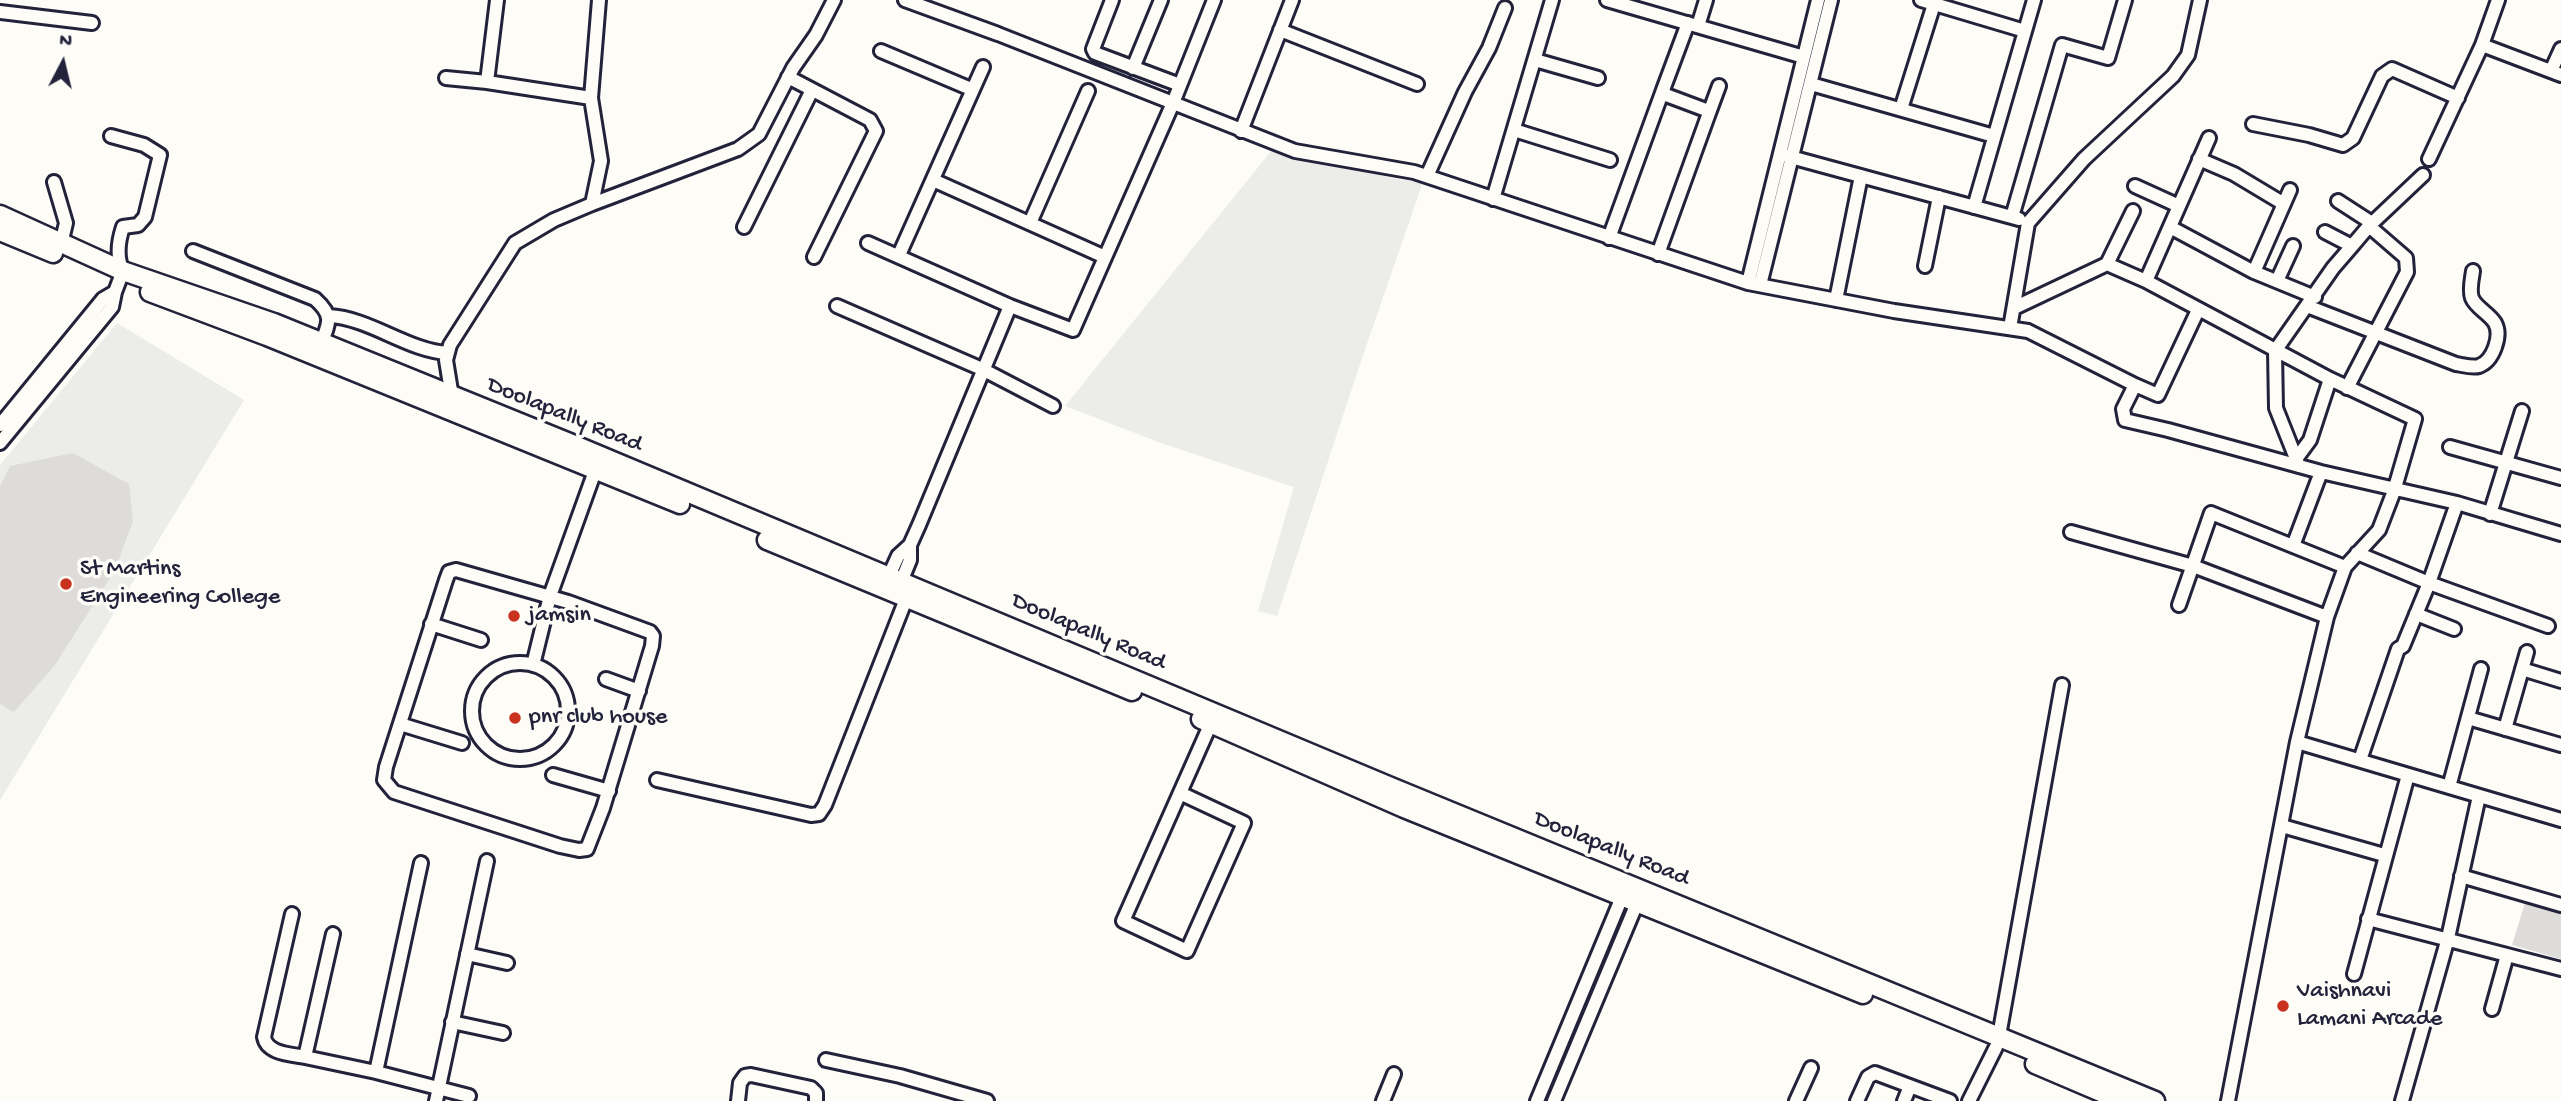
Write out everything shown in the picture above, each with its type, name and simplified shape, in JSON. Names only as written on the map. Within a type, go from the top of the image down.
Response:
[{"type":"main road","name":"Doolapally Road","points":[[0,215],[61,244],[119,281],[274,323],[321,343],[360,366],[452,397],[572,444],[629,477],[899,586],[1527,850],[1932,1010],[1998,1041],[2096,1096],[2122,1101]]},
{"type":"main road","points":[[0,231],[119,281],[360,366],[595,471],[629,477],[899,586]]},
{"type":"main road","name":"Doolapally Road","points":[[899,586],[1404,808],[1527,850],[1630,900],[2155,1101]]},
{"type":"street","points":[[487,82],[497,0]]},
{"type":"street","points":[[592,204],[601,161],[591,98],[599,0]]},
{"type":"street","points":[[452,397],[446,360],[450,345],[515,243],[554,220],[738,149],[759,134],[788,77],[816,35],[834,0]]},
{"type":"street","points":[[905,0],[1295,150],[1427,177],[1754,284],[1894,312],[2028,331],[2158,395],[2198,310]]},
{"type":"street","points":[[1112,0],[1093,49],[1095,53],[1180,85]]},
{"type":"street","points":[[1133,68],[1161,0]]},
{"type":"street","points":[[868,243],[1010,306],[1073,330],[1173,103],[1214,0]]},
{"type":"street","points":[[1241,131],[1292,0]]},
{"type":"street","points":[[1493,199],[1552,0]]},
{"type":"street","points":[[1607,0],[1631,3],[1693,25],[1804,57]]},
{"type":"street","points":[[1609,238],[1663,90],[1706,0]]},
{"type":"street","points":[[1754,284],[1786,156],[1804,57],[1818,0]]},
{"type":"street","points":[[1786,156],[1811,84],[1831,0]]},
{"type":"street","points":[[1973,207],[2034,0]]},
{"type":"street","points":[[2012,217],[2063,45],[2108,58],[2125,0]]},
{"type":"street","points":[[2010,328],[2028,223],[2084,159],[2173,76],[2188,55],[2200,0]]},
{"type":"street","points":[[2429,159],[2482,44],[2498,0]]},
{"type":"street","points":[[1901,109],[1925,1],[2025,31]]},
{"type":"street","points":[[1427,177],[1465,92],[1489,48],[1505,8]]},
{"type":"street","points":[[0,12],[93,23]]},
{"type":"street","points":[[1280,30],[1417,84]]},
{"type":"street","points":[[2482,44],[2556,73],[2561,49]]},
{"type":"street","points":[[881,51],[971,89]]},
{"type":"street","points":[[1535,60],[1598,78]]},
{"type":"street","points":[[899,255],[983,67]]},
{"type":"street","points":[[2253,124],[2343,145],[2353,138],[2382,76],[2392,69],[2458,97]]},
{"type":"street","points":[[788,77],[870,120],[876,131],[814,257]]},
{"type":"street","points":[[446,78],[591,98]]},
{"type":"street","points":[[1811,84],[1994,136]]},
{"type":"street","points":[[1658,254],[1719,86]]},
{"type":"street","points":[[744,227],[812,90]]},
{"type":"street","points":[[1663,90],[1666,95],[1709,113]]},
{"type":"street","points":[[1030,223],[1088,92]]},
{"type":"street","points":[[1514,130],[1610,160]]},
{"type":"street","points":[[0,443],[112,307],[119,281],[122,227],[138,225],[145,217],[160,155],[145,145],[111,136]]},
{"type":"street","points":[[2146,281],[2209,138]]},
{"type":"street","points":[[1786,156],[2028,223]]},
{"type":"street","points":[[2199,159],[2234,174],[2284,204]]},
{"type":"street","points":[[2297,463],[2276,408],[2275,351],[2333,268],[2370,224],[2423,175]]},
{"type":"street","points":[[1836,300],[1861,176]]},
{"type":"street","points":[[933,180],[1105,257]]},
{"type":"street","points":[[54,182],[66,223],[61,244]]},
{"type":"street","points":[[2135,186],[2179,206]]},
{"type":"street","points":[[2254,272],[2290,190]]},
{"type":"street","points":[[1925,266],[1939,197]]},
{"type":"street","points":[[2338,201],[2370,224],[2406,258],[2407,271],[2347,387]]},
{"type":"street","points":[[2014,308],[2107,264],[2133,211]]},
{"type":"street","points":[[2170,227],[2376,333],[2456,364],[2479,366],[2488,360],[2494,351],[2497,330],[2495,322],[2471,296],[2473,271]]},
{"type":"street","points":[[2325,232],[2352,246]]},
{"type":"street","points":[[2277,281],[2293,246]]},
{"type":"street","points":[[193,251],[315,299],[329,316],[328,327],[321,343]]},
{"type":"street","points":[[2107,264],[2146,281],[2330,379],[2415,419],[2394,491],[2379,530],[2345,567],[2326,617],[2297,742],[2228,1101]]},
{"type":"street","points":[[0,425],[119,281]]},
{"type":"street","points":[[837,306],[982,369],[1053,406]]},
{"type":"street","points":[[657,780],[811,815],[819,814],[825,805],[899,586],[898,556],[910,545],[1010,306]]},
{"type":"street","points":[[329,316],[367,326],[428,350],[448,353]]},
{"type":"street","points":[[2297,463],[2310,440],[2330,379]]},
{"type":"street","points":[[2135,385],[2123,409],[2125,420],[2297,463],[2394,491],[2456,503],[2561,534]]},
{"type":"street","points":[[2490,514],[2522,411]]},
{"type":"street","points":[[2450,447],[2561,478]]},
{"type":"street","points":[[533,664],[550,596],[595,471]]},
{"type":"street","points":[[2293,546],[2321,472]]},
{"type":"street","points":[[2360,760],[2398,649],[2403,646],[2429,583],[2456,503]]},
{"type":"street","points":[[2179,605],[2211,513],[2345,567]]},
{"type":"street","points":[[2071,532],[2193,566],[2326,617]]},
{"type":"street","points":[[2357,553],[2429,583],[2548,626]]},
{"type":"street","points":[[456,570],[550,596],[650,632],[653,636],[609,791],[587,849],[560,846],[394,792],[384,780],[449,572],[456,570]]},
{"type":"street","points":[[2416,614],[2454,629]]},
{"type":"street","points":[[432,624],[481,639]]},
{"type":"street","points":[[2505,729],[2527,652]]},
{"type":"street","points":[[517,663],[533,664],[548,671],[559,682],[569,711],[566,727],[559,741],[540,755],[517,759],[488,747],[478,734],[472,703],[483,682],[501,667],[517,663]]},
{"type":"street","points":[[2449,787],[2481,669]]},
{"type":"street","points":[[2522,669],[2561,681]]},
{"type":"street","points":[[606,679],[639,691]]},
{"type":"street","points":[[1969,1101],[1998,1041],[2062,685]]},
{"type":"street","points":[[2468,718],[2561,745]]},
{"type":"street","points":[[1180,793],[1244,823],[1187,951],[1123,921],[1211,723]]},
{"type":"street","points":[[400,724],[462,743]]},
{"type":"street","points":[[2297,742],[2561,820]]},
{"type":"street","points":[[553,775],[609,791]]},
{"type":"street","points":[[2354,974],[2384,855],[2408,775]]},
{"type":"street","points":[[2402,1101],[2448,938],[2479,796]]},
{"type":"street","points":[[2282,826],[2384,855]]},
{"type":"street","points":[[437,1094],[487,861]]},
{"type":"street","points":[[376,1072],[421,863]]},
{"type":"street","points":[[2462,876],[2561,905]]},
{"type":"street","points":[[1537,1101],[1580,998],[1630,900]]},
{"type":"street","points":[[1554,1101],[1596,1004],[1630,900]]},
{"type":"street","points":[[292,914],[264,1041],[275,1050],[376,1072],[437,1094],[469,1096]]},
{"type":"street","points":[[2368,919],[2561,969]]},
{"type":"street","points":[[305,1057],[333,934]]},
{"type":"street","points":[[467,954],[507,963]]},
{"type":"street","points":[[2493,1009],[2507,955]]},
{"type":"street","points":[[1580,998],[1596,1004]]},
{"type":"street","points":[[452,1022],[503,1033]]},
{"type":"street","points":[[827,1060],[900,1076],[965,1098],[987,1101]]},
{"type":"street","points":[[1796,1101],[1811,1068]]},
{"type":"street","points":[[1857,1101],[1875,1073],[1950,1101]]},
{"type":"street","points":[[1382,1101],[1394,1074]]},
{"type":"street","points":[[738,1101],[742,1079],[751,1075],[811,1088],[816,1093],[816,1101]]},
{"type":"street","points":[[1904,1101],[1910,1086]]},
{"type":"shaded area","points":[[1272,150],[1402,180],[1423,182],[1277,616],[1258,611],[1294,487],[1161,443],[1065,406]]},
{"type":"shaded area","name":"St Martins Engineering College","points":[[117,323],[244,400],[0,800],[0,465]]},
{"type":"shaded area","points":[[73,453],[129,484],[133,521],[114,572],[55,665],[14,712],[0,704],[0,486],[10,466]]},
{"type":"shaded area","points":[[2529,890],[2561,899],[2561,959],[2512,945]]},
{"type":"place","name":"St Martins Engineering College","points":[[66,584]]},
{"type":"place","name":"jamsin","points":[[514,616]]},
{"type":"place","name":"pnr club house","points":[[515,718]]},
{"type":"place","name":"Vaishnavi Lamani Arcade","points":[[2283,1006]]}]
